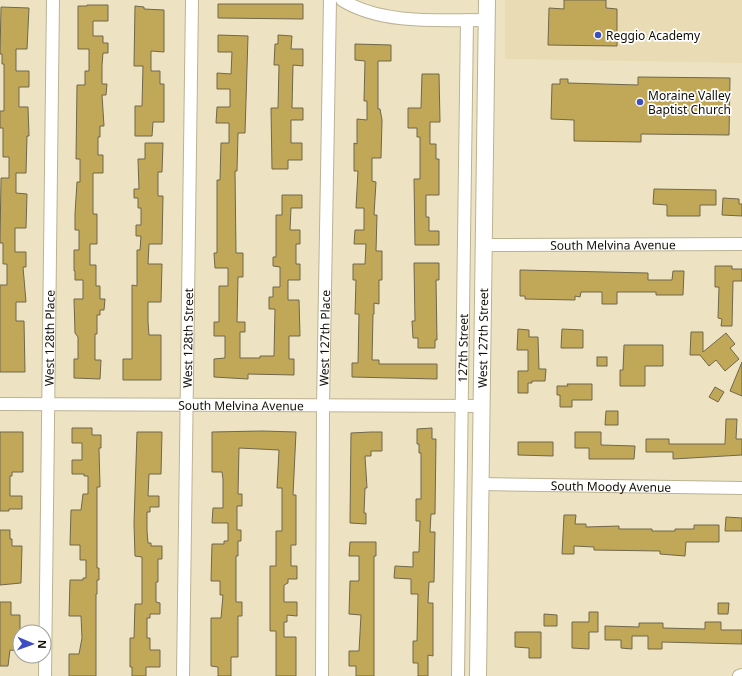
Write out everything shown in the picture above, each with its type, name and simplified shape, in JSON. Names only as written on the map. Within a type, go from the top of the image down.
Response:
[{"type":"main road","name":"West 127th Street","points":[[478,676],[487,0]]},
{"type":"street","name":"West 128th Place","points":[[45,676],[53,0]]},
{"type":"street","name":"West 128th Street","points":[[183,676],[192,0]]},
{"type":"street","name":"West 127th Place","points":[[322,676],[323,406],[330,0]]},
{"type":"street","points":[[342,0],[360,9],[391,17],[486,20]]},
{"type":"street","name":"127th Street","points":[[458,676],[467,20]]},
{"type":"street","name":"South Melvina Avenue","points":[[484,245],[742,244]]},
{"type":"street","name":"South Melvina Avenue","points":[[0,404],[186,406],[482,406]]},
{"type":"street","name":"South Moody Avenue","points":[[480,484],[742,488]]},
{"type":"shaded area","points":[[505,0],[742,0],[742,63],[505,59]]},
{"type":"building","points":[[564,0],[606,0],[606,8],[617,9],[617,46],[548,45],[549,8],[564,9]]},
{"type":"building","points":[[218,4],[303,4],[303,19],[218,18]]},
{"type":"building","points":[[108,5],[108,21],[93,21],[93,36],[103,36],[103,43],[108,43],[108,53],[103,53],[102,65],[102,84],[107,84],[106,95],[102,95],[104,126],[100,126],[100,137],[98,137],[98,155],[103,155],[103,173],[93,173],[93,214],[97,214],[97,244],[90,244],[90,265],[96,265],[96,286],[100,286],[100,299],[105,299],[104,310],[100,310],[100,315],[97,315],[97,334],[95,334],[95,360],[101,360],[100,379],[74,378],[74,359],[78,359],[78,337],[75,333],[74,299],[83,299],[83,280],[75,280],[74,271],[74,250],[79,250],[79,230],[75,230],[77,182],[80,182],[80,159],[76,159],[77,85],[85,85],[85,71],[89,71],[89,49],[78,49],[78,6]]},
{"type":"building","points":[[135,6],[144,7],[144,9],[164,10],[164,52],[151,51],[151,71],[160,71],[160,84],[164,84],[164,122],[153,122],[152,136],[135,136],[135,106],[142,106],[143,66],[134,66]]},
{"type":"building","points":[[1,7],[29,8],[27,49],[16,49],[16,71],[29,71],[29,87],[19,87],[19,107],[28,107],[29,136],[27,136],[26,173],[16,173],[16,193],[27,194],[26,228],[15,228],[15,252],[26,252],[26,267],[23,267],[26,302],[16,302],[16,321],[24,321],[25,372],[0,372],[0,285],[7,285],[7,264],[3,264],[3,243],[0,243],[1,178],[9,178],[9,157],[3,157],[3,128],[0,128],[0,111],[4,111],[4,64],[2,64],[2,54],[0,54]]},
{"type":"building","points":[[218,35],[248,36],[245,133],[238,133],[237,171],[235,171],[236,253],[243,253],[243,277],[238,277],[237,322],[245,322],[245,332],[240,332],[240,358],[274,356],[275,309],[269,309],[269,297],[273,297],[273,287],[280,287],[280,267],[273,266],[273,257],[276,257],[276,215],[282,215],[282,195],[302,195],[302,208],[291,208],[290,230],[300,230],[300,244],[296,244],[296,264],[300,264],[300,280],[288,280],[288,300],[299,300],[300,336],[289,336],[289,359],[294,359],[294,375],[248,374],[248,379],[214,377],[214,359],[225,358],[225,336],[214,336],[214,322],[219,322],[219,286],[228,286],[228,268],[215,268],[214,253],[217,253],[217,180],[220,180],[221,143],[229,143],[229,123],[216,123],[217,107],[230,107],[230,89],[217,89],[217,73],[231,74],[232,52],[218,52]]},
{"type":"building","points":[[278,35],[292,36],[291,49],[303,49],[303,66],[293,65],[292,108],[303,108],[303,120],[291,120],[291,143],[302,143],[302,160],[288,160],[288,169],[272,169],[271,108],[278,108],[279,65],[274,65],[275,44],[278,44]]},
{"type":"building","points":[[355,44],[391,45],[391,61],[378,61],[378,109],[380,109],[382,120],[381,158],[372,158],[372,181],[376,182],[374,215],[377,215],[376,251],[382,251],[382,280],[379,280],[379,304],[374,303],[372,360],[379,360],[379,364],[437,364],[437,379],[352,377],[352,363],[358,363],[359,314],[355,314],[356,280],[353,280],[353,264],[365,264],[366,244],[354,244],[355,230],[364,230],[364,208],[356,208],[358,171],[354,171],[354,143],[357,144],[357,119],[367,120],[367,101],[364,101],[365,61],[355,60]]},
{"type":"building","points":[[422,74],[439,74],[440,122],[430,122],[430,144],[436,144],[436,159],[439,159],[439,195],[426,195],[426,217],[429,217],[429,231],[439,231],[439,245],[415,245],[414,179],[420,179],[420,137],[417,137],[417,128],[408,128],[408,108],[421,108]]},
{"type":"building","name":"Moraine Valley Baptist Church","points":[[638,77],[730,78],[729,135],[641,134],[641,142],[574,141],[574,120],[551,119],[552,84],[560,84],[560,79],[568,79],[568,83],[638,85]]},
{"type":"building","points":[[145,143],[163,143],[162,172],[158,172],[158,196],[163,196],[162,244],[149,244],[148,264],[162,264],[161,302],[148,302],[149,335],[161,335],[161,380],[123,380],[123,359],[132,359],[132,285],[137,286],[137,250],[140,250],[141,236],[136,236],[136,225],[141,225],[141,208],[138,208],[138,198],[134,198],[134,189],[139,189],[138,159],[145,159]]},
{"type":"building","points":[[654,189],[716,190],[716,205],[700,205],[700,216],[667,216],[667,205],[653,204]]},
{"type":"building","points":[[723,198],[739,199],[739,204],[742,204],[742,216],[722,215]]},
{"type":"building","points":[[414,263],[439,263],[439,280],[436,280],[437,340],[435,340],[435,348],[418,348],[418,338],[413,338],[412,321],[415,321]]},
{"type":"building","points":[[715,266],[732,266],[732,269],[742,269],[742,281],[733,281],[732,326],[721,326],[722,319],[718,318],[719,287],[715,287]]},
{"type":"building","points":[[520,270],[648,273],[648,280],[672,280],[673,271],[684,271],[683,295],[656,295],[656,292],[617,292],[617,304],[602,304],[602,292],[581,292],[580,297],[575,296],[575,300],[525,299],[525,296],[520,296]]},
{"type":"building","points":[[518,329],[529,330],[529,337],[538,337],[539,369],[546,369],[545,381],[532,381],[532,383],[528,383],[528,393],[518,393],[518,371],[528,371],[528,350],[517,350]]},
{"type":"building","points":[[562,329],[583,330],[583,348],[561,348]]},
{"type":"building","points":[[691,332],[703,332],[703,352],[726,333],[735,344],[730,348],[739,359],[725,371],[716,360],[709,366],[700,355],[690,355]]},
{"type":"building","points":[[624,345],[663,345],[663,366],[645,366],[645,386],[620,386],[620,370],[623,370]]},
{"type":"building","points":[[597,357],[607,357],[607,366],[597,366]]},
{"type":"building","points":[[742,362],[742,396],[730,391]]},
{"type":"building","points":[[567,384],[592,384],[592,400],[572,400],[572,407],[560,407],[560,395],[557,395],[557,386],[568,386]]},
{"type":"building","points":[[715,387],[724,392],[718,402],[709,397]]},
{"type":"building","points":[[606,411],[618,411],[618,425],[605,425]]},
{"type":"building","points":[[726,419],[737,419],[736,439],[742,439],[742,455],[673,459],[673,452],[646,452],[646,439],[669,439],[669,444],[725,444]]},
{"type":"building","points":[[72,428],[92,428],[92,435],[101,435],[101,448],[99,448],[100,487],[97,487],[97,568],[99,568],[99,580],[97,580],[96,594],[96,676],[69,676],[69,654],[79,654],[82,638],[81,616],[69,616],[70,580],[83,580],[83,578],[86,578],[86,560],[80,560],[80,545],[70,545],[71,510],[81,510],[83,494],[88,494],[88,476],[84,476],[84,474],[72,474],[72,460],[82,460],[82,443],[72,443]]},
{"type":"building","points":[[432,428],[432,439],[436,439],[435,514],[431,514],[430,532],[435,532],[434,582],[429,582],[428,603],[433,603],[433,656],[428,655],[428,676],[418,676],[418,663],[413,663],[413,641],[417,641],[418,594],[411,594],[411,579],[394,578],[395,566],[413,567],[413,552],[419,552],[420,521],[416,521],[416,499],[421,499],[421,453],[419,453],[419,444],[417,444],[417,429]]},
{"type":"building","points":[[0,432],[23,432],[23,472],[12,472],[12,476],[10,476],[10,496],[22,496],[22,509],[0,511]]},
{"type":"building","points":[[137,432],[162,432],[161,474],[149,474],[148,496],[159,496],[159,507],[150,507],[150,512],[147,512],[148,543],[151,543],[151,546],[162,546],[162,559],[158,559],[158,582],[156,582],[156,602],[160,603],[160,614],[150,614],[150,618],[147,618],[147,638],[150,638],[150,650],[160,650],[160,667],[146,667],[146,676],[132,676],[132,667],[130,667],[130,638],[134,638],[135,604],[142,604],[142,557],[135,556],[134,523]]},
{"type":"building","points":[[212,432],[296,432],[293,495],[296,495],[296,545],[291,545],[291,566],[297,566],[297,579],[288,579],[288,583],[284,585],[284,602],[297,602],[297,616],[287,615],[287,622],[284,622],[284,637],[296,637],[296,676],[276,676],[276,631],[270,631],[270,566],[276,566],[276,531],[282,531],[282,488],[277,488],[279,450],[239,448],[238,494],[242,494],[242,506],[237,506],[237,530],[241,530],[241,541],[238,541],[238,556],[236,556],[236,602],[242,602],[242,616],[238,616],[238,657],[231,657],[231,676],[218,676],[218,667],[211,666],[211,618],[221,618],[223,595],[220,595],[220,581],[211,581],[212,544],[224,544],[224,541],[228,541],[228,523],[212,523],[213,508],[223,508],[223,479],[222,472],[212,472]]},
{"type":"building","points":[[382,432],[382,451],[371,451],[371,456],[365,456],[367,488],[365,488],[364,513],[366,513],[366,524],[350,523],[351,433]]},
{"type":"building","points":[[575,432],[601,432],[601,445],[635,446],[634,459],[589,459],[589,448],[575,448]]},
{"type":"building","points":[[518,442],[553,442],[553,456],[518,455]]},
{"type":"building","points":[[564,515],[576,515],[575,524],[586,524],[586,527],[619,526],[619,529],[675,531],[675,529],[694,529],[694,525],[719,525],[719,542],[686,542],[685,556],[660,554],[660,551],[594,550],[594,547],[574,546],[574,554],[562,554]]},
{"type":"building","points":[[726,517],[742,518],[742,531],[725,531]]},
{"type":"building","points":[[0,530],[10,530],[12,546],[22,546],[21,583],[0,585]]},
{"type":"building","points":[[350,542],[376,542],[376,556],[374,556],[374,676],[356,676],[356,666],[349,666],[349,651],[359,651],[361,615],[349,614],[350,581],[359,581],[359,556],[349,556]]},
{"type":"building","points":[[0,602],[11,602],[11,615],[20,615],[20,624],[12,624],[12,650],[10,650],[8,666],[0,666]]},
{"type":"building","points":[[718,603],[729,603],[728,614],[718,614]]},
{"type":"building","points":[[589,612],[598,612],[598,632],[589,632],[589,649],[572,648],[572,622],[589,622]]},
{"type":"building","points":[[544,614],[557,615],[557,626],[544,626]]},
{"type":"building","points":[[705,622],[721,622],[721,630],[742,630],[742,644],[662,642],[662,649],[648,649],[648,636],[632,636],[632,649],[621,648],[621,640],[605,640],[605,626],[639,627],[639,623],[663,623],[663,628],[705,629]]},
{"type":"building","points":[[515,632],[541,632],[541,658],[529,658],[529,648],[515,647]]},
{"type":"place","name":"Reggio Academy","points":[[598,35]]},
{"type":"place","name":"Moraine Valley Baptist Church","points":[[640,102]]}]
